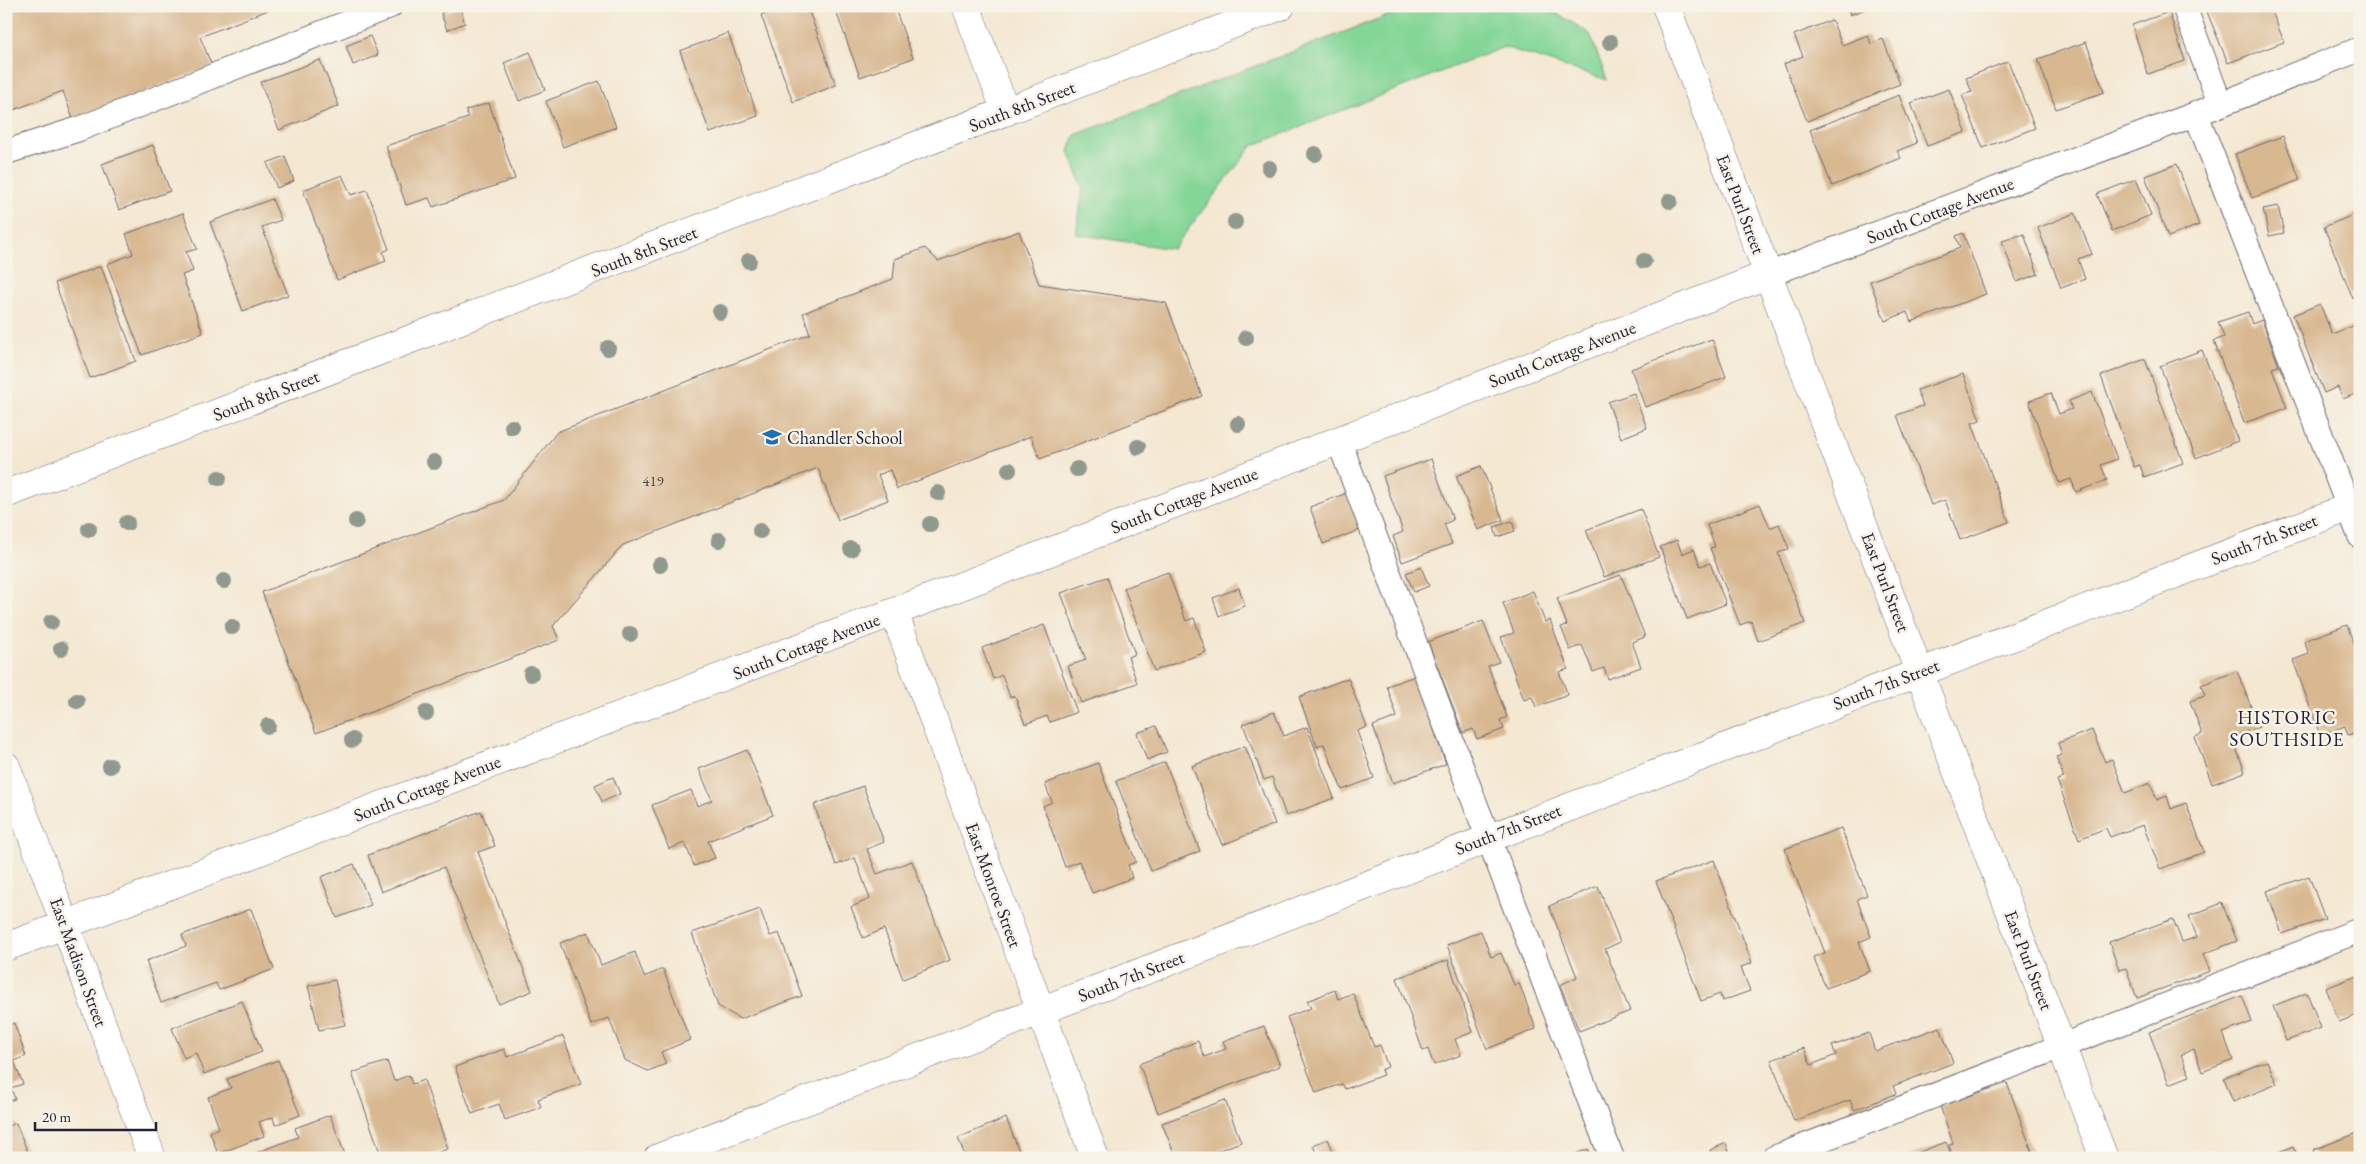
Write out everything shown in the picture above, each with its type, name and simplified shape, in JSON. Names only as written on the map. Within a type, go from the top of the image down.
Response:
[{"type":"street","points":[[966,6],[1006,112]]},
{"type":"street","name":"South 8th Street","points":[[6,494],[1281,6]]},
{"type":"street","name":"East Purl Street","points":[[1666,6],[2104,1158]]},
{"type":"street","name":"South Cottage Avenue","points":[[6,947],[894,612],[1767,275]]},
{"type":"street","name":"South 7th Street","points":[[658,1158],[1920,670],[2354,505]]},
{"type":"street","name":"East Monroe Street","points":[[894,612],[1095,1158]]},
{"type":"street","name":"East Madison Street","points":[[6,766],[152,1158]]},
{"type":"lane","points":[[6,152],[79,129],[390,6]]},
{"type":"lane","points":[[2184,6],[2220,104]]},
{"type":"lane","name":"South Cottage Avenue","points":[[1767,275],[2196,114],[2360,49]]},
{"type":"lane","points":[[2196,114],[2354,505],[2360,536]]},
{"type":"lane","points":[[1339,441],[1488,837],[1612,1158]]},
{"type":"lane","points":[[1774,1158],[2360,930]]},
{"type":"green space","points":[[1412,6],[1546,6],[1590,34],[1607,80],[1504,47],[1252,146],[1173,249],[1076,234],[1083,189],[1069,151],[1075,135]]},
{"type":"building","points":[[6,6],[278,6],[200,37],[212,66],[73,119],[63,91],[6,113]]},
{"type":"building","points":[[459,6],[465,23],[447,30],[441,13]]},
{"type":"building","points":[[784,6],[807,6],[836,85],[793,102],[761,15]]},
{"type":"building","points":[[834,6],[894,6],[913,58],[860,77]]},
{"type":"building","points":[[1847,6],[1873,6],[1850,15]]},
{"type":"building","points":[[2222,6],[2270,6],[2284,42],[2228,63],[2207,12]]},
{"type":"building","points":[[2169,12],[2185,61],[2148,74],[2132,25]]},
{"type":"building","points":[[1832,20],[1842,45],[1868,35],[1871,44],[1883,39],[1900,84],[1807,121],[1784,64],[1803,56],[1794,35]]},
{"type":"building","points":[[728,33],[758,116],[710,133],[680,51]]},
{"type":"building","points":[[370,36],[378,55],[353,65],[346,46]]},
{"type":"building","points":[[2086,42],[2104,92],[2056,109],[2038,59]]},
{"type":"building","points":[[530,52],[545,90],[519,101],[504,63]]},
{"type":"building","points":[[320,60],[339,106],[279,130],[260,82]]},
{"type":"building","points":[[2008,61],[2035,128],[1983,148],[1962,95],[1972,92],[1966,78]]},
{"type":"building","points":[[599,81],[616,127],[563,147],[546,101]]},
{"type":"building","points":[[1949,89],[1966,132],[1927,146],[1911,103]]},
{"type":"building","points":[[1899,95],[1917,143],[1897,151],[1901,158],[1832,186],[1810,130]]},
{"type":"building","points":[[489,103],[515,179],[433,207],[429,198],[406,205],[386,146],[468,118],[466,110]]},
{"type":"building","points":[[2283,136],[2300,180],[2252,198],[2235,154]]},
{"type":"building","points":[[153,145],[170,191],[119,210],[102,164]]},
{"type":"building","points":[[285,156],[294,181],[277,188],[267,163]]},
{"type":"building","points":[[2177,164],[2199,225],[2168,237],[2145,176]]},
{"type":"building","points":[[342,175],[351,195],[367,190],[389,249],[383,252],[386,261],[337,280],[303,190]]},
{"type":"building","points":[[2136,179],[2151,215],[2112,231],[2097,194]]},
{"type":"building","points":[[272,199],[281,220],[262,227],[288,295],[243,311],[210,222]]},
{"type":"building","points":[[2278,206],[2284,233],[2269,236],[2263,209]]},
{"type":"building","points":[[2360,212],[2360,316],[2324,227]]},
{"type":"building","points":[[183,213],[197,249],[186,252],[193,271],[182,275],[203,333],[142,355],[107,264],[133,254],[126,234]]},
{"type":"building","points":[[2075,213],[2092,254],[2078,259],[2085,279],[2061,288],[2038,228]]},
{"type":"building","points":[[1019,231],[1039,284],[1166,303],[1202,396],[1040,459],[1031,436],[897,489],[890,470],[878,475],[888,500],[838,520],[818,468],[623,545],[553,626],[559,640],[316,733],[262,592],[504,500],[557,432],[810,334],[803,313],[893,279],[895,259],[925,248],[938,261]]},
{"type":"building","points":[[1963,233],[1986,294],[1911,322],[1907,312],[1885,321],[1870,281],[1960,248],[1956,236]]},
{"type":"building","points":[[2024,234],[2038,274],[2017,282],[2002,241]]},
{"type":"building","points":[[101,266],[136,361],[90,378],[55,283]]},
{"type":"building","points":[[2320,304],[2332,334],[2358,324],[2360,327],[2360,392],[2343,399],[2338,387],[2324,393],[2293,315]]},
{"type":"building","points":[[2248,312],[2252,324],[2262,320],[2279,366],[2272,368],[2287,408],[2244,423],[2214,341],[2224,337],[2218,322]]},
{"type":"building","points":[[1712,339],[1726,377],[1645,407],[1631,369]]},
{"type":"building","points":[[2202,350],[2238,441],[2196,458],[2160,366]]},
{"type":"building","points":[[2145,359],[2183,463],[2144,477],[2140,465],[2134,467],[2101,376]]},
{"type":"building","points":[[1963,374],[1980,420],[1972,423],[2009,522],[1960,540],[1945,500],[1931,505],[1897,415],[1923,406],[1917,390]]},
{"type":"building","points":[[2092,392],[2117,459],[2101,465],[2107,480],[2076,492],[2071,479],[2059,483],[2029,401],[2051,393],[2059,414],[2072,409],[2069,401]]},
{"type":"building","points":[[1634,393],[1647,428],[1621,438],[1608,402]]},
{"type":"building","points":[[1431,459],[1453,520],[1444,524],[1452,544],[1402,562],[1393,536],[1403,532],[1383,476]]},
{"type":"building","points":[[1481,466],[1503,520],[1478,530],[1456,476]]},
{"type":"building","points":[[1347,493],[1360,530],[1323,544],[1310,507]]},
{"type":"building","points":[[1760,504],[1770,528],[1779,524],[1789,549],[1778,553],[1805,623],[1758,641],[1751,621],[1740,625],[1710,548],[1715,547],[1707,525]]},
{"type":"building","points":[[1641,509],[1659,557],[1604,577],[1586,530]]},
{"type":"building","points":[[1512,521],[1515,531],[1497,537],[1494,527]]},
{"type":"building","points":[[1677,540],[1682,554],[1694,549],[1700,566],[1710,563],[1726,604],[1687,619],[1660,547]]},
{"type":"building","points":[[1421,567],[1429,586],[1414,592],[1406,573]]},
{"type":"building","points":[[1168,572],[1186,621],[1194,618],[1206,652],[1154,671],[1124,588]]},
{"type":"building","points":[[1621,575],[1645,637],[1632,642],[1641,667],[1608,679],[1604,668],[1593,672],[1582,645],[1570,650],[1561,627],[1567,625],[1557,598]]},
{"type":"building","points":[[1107,577],[1135,654],[1128,657],[1137,683],[1081,703],[1068,666],[1086,660],[1061,593]]},
{"type":"building","points":[[1239,588],[1245,606],[1219,616],[1213,598]]},
{"type":"building","points":[[1533,591],[1545,622],[1550,620],[1568,669],[1559,672],[1568,695],[1536,707],[1532,697],[1524,700],[1501,637],[1514,633],[1503,603]]},
{"type":"building","points":[[1483,621],[1499,662],[1488,666],[1507,717],[1500,720],[1504,729],[1477,739],[1473,729],[1463,733],[1428,642]]},
{"type":"building","points":[[1044,625],[1077,712],[1050,722],[1047,716],[1025,724],[1015,696],[1010,697],[1002,675],[993,679],[982,648]]},
{"type":"building","points":[[2347,625],[2360,661],[2360,731],[2348,735],[2345,726],[2320,735],[2293,660],[2309,654],[2304,641]]},
{"type":"building","points":[[2237,671],[2259,727],[2232,737],[2245,772],[2212,784],[2195,737],[2202,734],[2190,701],[2205,696],[2201,685]]},
{"type":"building","points":[[1415,676],[1446,764],[1393,783],[1373,726],[1397,717],[1387,686]]},
{"type":"building","points":[[1348,678],[1367,727],[1357,731],[1374,778],[1342,790],[1324,744],[1317,747],[1299,697]]},
{"type":"building","points":[[1274,712],[1284,736],[1307,727],[1334,798],[1286,816],[1272,777],[1264,780],[1243,724]]},
{"type":"building","points":[[1156,726],[1167,752],[1147,760],[1137,733]]},
{"type":"building","points":[[2092,730],[2105,762],[2112,759],[2125,793],[2150,783],[2157,800],[2167,796],[2171,809],[2186,803],[2204,852],[2160,869],[2143,825],[2110,837],[2106,828],[2079,839],[2057,780],[2064,778],[2056,757],[2062,755],[2058,743]]},
{"type":"building","points":[[1245,746],[1275,824],[1222,845],[1192,766]]},
{"type":"building","points":[[747,750],[773,815],[708,841],[715,858],[694,866],[685,843],[669,849],[652,805],[691,790],[697,806],[712,800],[699,769]]},
{"type":"building","points":[[1165,762],[1200,851],[1151,871],[1116,781]]},
{"type":"building","points":[[1098,763],[1136,862],[1128,865],[1132,878],[1092,893],[1079,861],[1065,867],[1043,806],[1052,802],[1045,784]]},
{"type":"building","points":[[613,777],[620,794],[602,802],[595,785]]},
{"type":"building","points":[[863,786],[884,842],[867,849],[877,874],[912,861],[950,960],[903,979],[884,929],[863,938],[851,907],[870,899],[855,858],[836,865],[814,805]]},
{"type":"building","points":[[481,811],[495,846],[478,852],[532,991],[499,1004],[444,867],[381,892],[368,855]]},
{"type":"building","points":[[1841,828],[1867,895],[1857,899],[1871,937],[1859,942],[1870,971],[1826,988],[1813,957],[1825,953],[1785,849]]},
{"type":"building","points":[[1714,860],[1752,963],[1741,967],[1750,991],[1722,1001],[1720,994],[1701,1001],[1656,881]]},
{"type":"building","points":[[354,864],[371,905],[337,918],[321,877]]},
{"type":"building","points":[[2309,876],[2325,919],[2282,934],[2267,891]]},
{"type":"building","points":[[1598,886],[1620,942],[1605,949],[1630,1011],[1579,1031],[1560,985],[1577,977],[1549,906]]},
{"type":"building","points":[[2222,903],[2237,941],[2203,954],[2210,971],[2137,998],[2126,968],[2119,970],[2109,942],[2173,919],[2182,942],[2197,937],[2189,916]]},
{"type":"building","points":[[251,909],[274,969],[219,990],[216,983],[161,1003],[146,961],[186,946],[182,935]]},
{"type":"building","points":[[760,909],[770,936],[779,933],[802,996],[740,1019],[718,1006],[692,933]]},
{"type":"building","points":[[1481,931],[1491,957],[1501,953],[1514,985],[1519,983],[1536,1029],[1487,1049],[1447,945]]},
{"type":"building","points":[[588,932],[601,965],[635,952],[644,977],[663,969],[690,1040],[661,1052],[666,1064],[648,1071],[625,1060],[609,1018],[591,1025],[560,943]]},
{"type":"building","points":[[1448,960],[1473,1032],[1455,1039],[1461,1055],[1434,1065],[1428,1049],[1423,1051],[1397,978]]},
{"type":"building","points":[[2357,976],[2360,984],[2360,1014],[2339,1022],[2326,988]]},
{"type":"building","points":[[335,980],[345,1025],[319,1030],[308,986]]},
{"type":"building","points":[[1335,990],[1338,999],[1353,993],[1374,1047],[1380,1045],[1388,1067],[1381,1070],[1383,1075],[1345,1089],[1342,1084],[1316,1093],[1287,1017],[1311,1008],[1307,1001]]},
{"type":"building","points":[[2307,993],[2321,1028],[2286,1041],[2273,1006]]},
{"type":"building","points":[[2242,996],[2252,1022],[2223,1033],[2233,1060],[2202,1072],[2194,1049],[2181,1055],[2190,1076],[2169,1084],[2149,1032]]},
{"type":"building","points":[[242,1001],[262,1052],[204,1074],[196,1053],[184,1058],[172,1028]]},
{"type":"building","points":[[14,1023],[26,1056],[14,1061],[23,1084],[11,1088],[15,1099],[6,1102],[6,1026]]},
{"type":"building","points":[[1264,1026],[1280,1066],[1158,1113],[1139,1064],[1198,1041],[1204,1057],[1226,1049],[1223,1041]]},
{"type":"building","points":[[1940,1027],[1953,1063],[1893,1086],[1896,1094],[1854,1110],[1850,1100],[1794,1121],[1771,1060],[1804,1048],[1811,1065],[1836,1055],[1832,1046],[1869,1033],[1875,1051]]},
{"type":"building","points":[[563,1036],[581,1084],[538,1099],[541,1107],[505,1120],[499,1104],[472,1114],[455,1067],[504,1049],[507,1057]]},
{"type":"building","points":[[278,1060],[300,1115],[275,1125],[273,1117],[259,1122],[264,1136],[218,1154],[210,1132],[219,1128],[208,1097],[231,1088],[227,1079]]},
{"type":"building","points":[[387,1061],[394,1081],[409,1075],[412,1084],[424,1080],[448,1149],[423,1158],[382,1158],[352,1073]]},
{"type":"building","points":[[2267,1061],[2277,1084],[2233,1102],[2224,1078]]},
{"type":"building","points":[[2007,1083],[2033,1154],[2021,1158],[1953,1158],[1949,1145],[1953,1143],[1940,1106]]},
{"type":"building","points":[[1225,1100],[1241,1142],[1198,1158],[1176,1158],[1162,1123]]},
{"type":"building","points":[[330,1115],[346,1157],[257,1158],[255,1153],[298,1137],[295,1128]]},
{"type":"building","points":[[1006,1118],[1021,1156],[1015,1158],[966,1158],[958,1138]]},
{"type":"building","points":[[16,1123],[30,1158],[6,1158],[6,1127]]},
{"type":"building","points":[[2360,1132],[2360,1158],[2316,1158],[2313,1150]]},
{"type":"building","points":[[1328,1139],[1335,1156],[1318,1158],[1313,1145]]},
{"type":"building","points":[[1946,1142],[1952,1158],[1909,1158],[1909,1156]]},
{"type":"building","points":[[1726,1143],[1731,1158],[1713,1158],[1710,1150]]},
{"type":"building","points":[[2293,1146],[2298,1158],[2263,1158]]},
{"type":"building","points":[[1588,1149],[1592,1158],[1565,1158]]},
{"type":"place","name":"Chandler School","points":[[772,437]]},
{"type":"district","name":"HISTORIC SOUTHSIDE","points":[[2287,728]]}]
